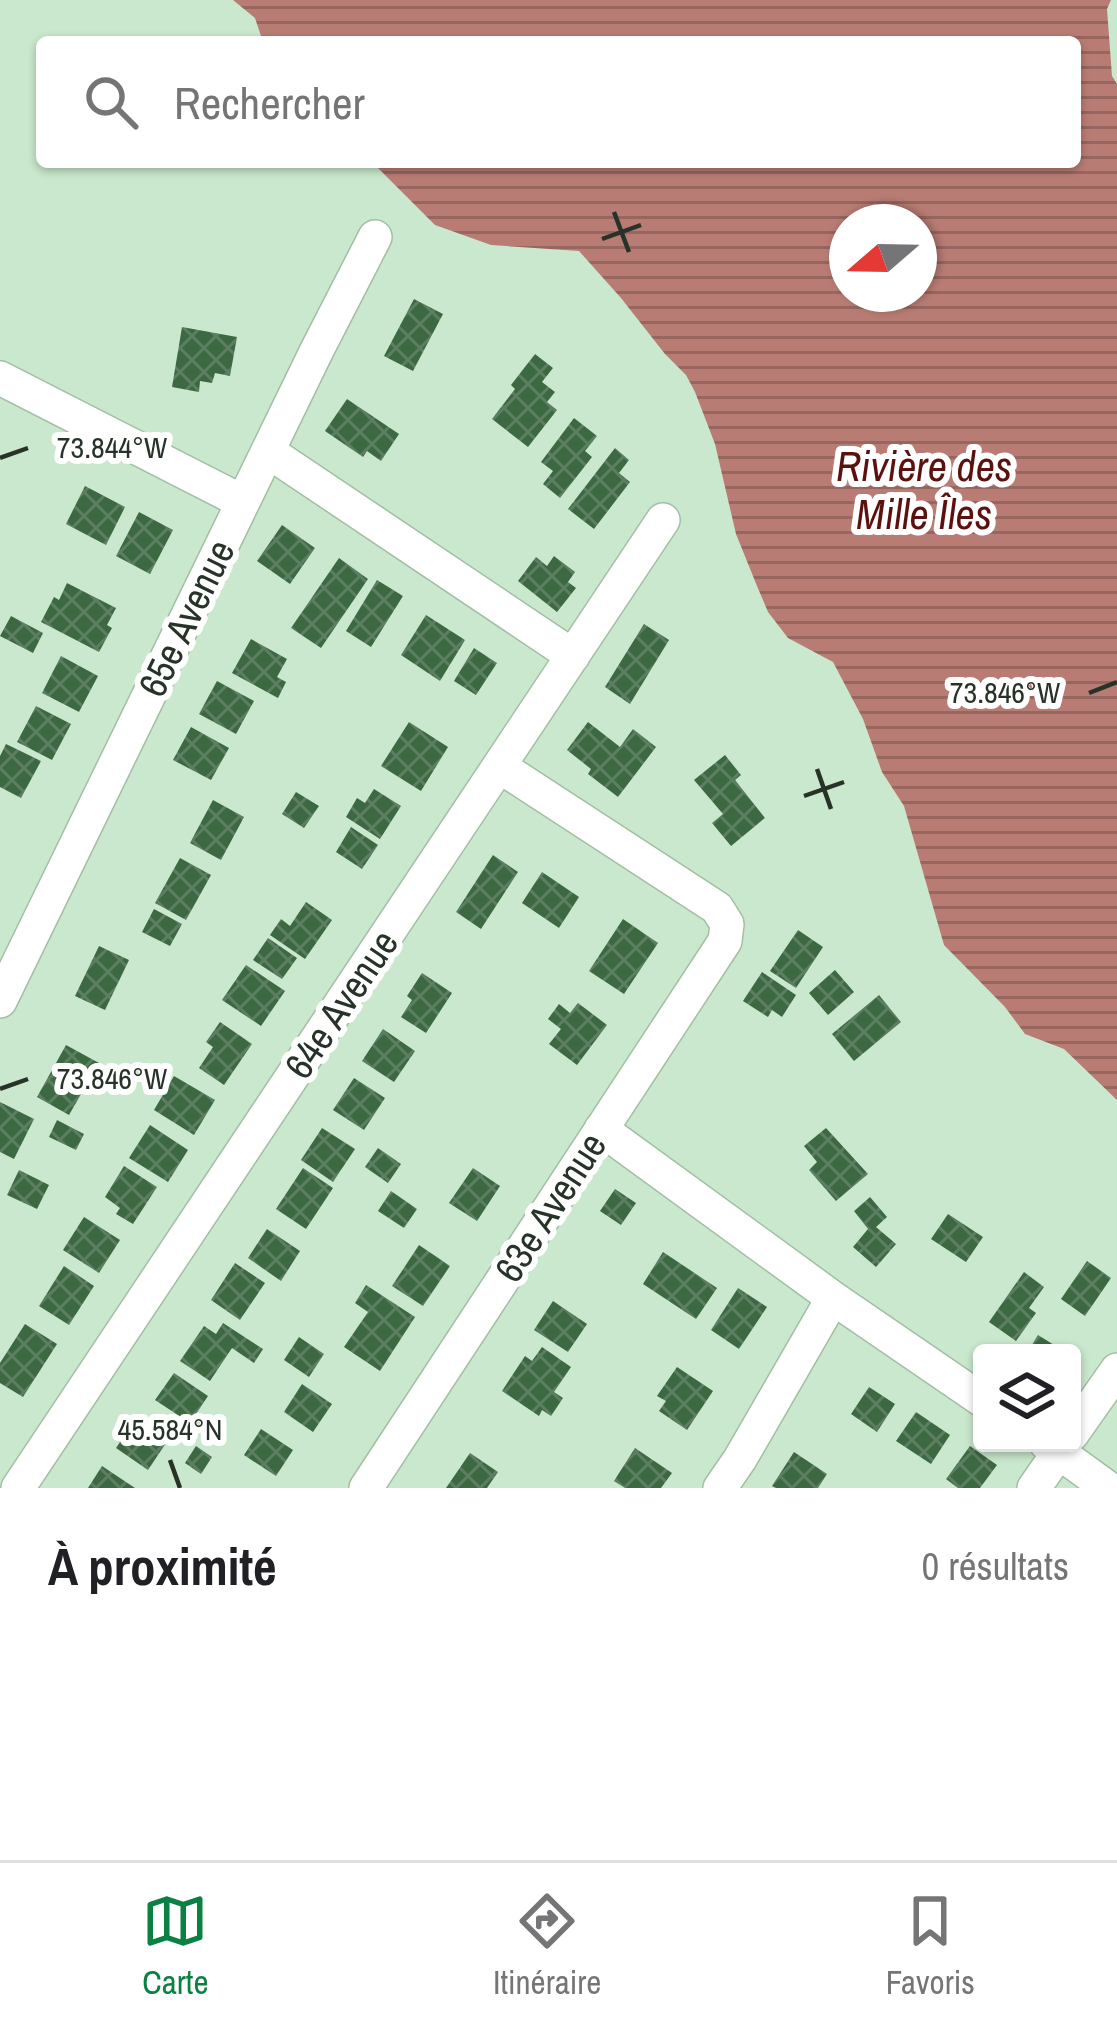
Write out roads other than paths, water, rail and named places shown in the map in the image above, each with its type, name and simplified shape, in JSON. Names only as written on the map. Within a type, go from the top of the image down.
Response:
[{"type":"street","name":"65e Avenue","points":[[0,1000],[375,237]]},
{"type":"street","points":[[0,378],[243,502]]},
{"type":"street","points":[[269,452],[573,656]]},
{"type":"street","name":"64e Avenue","points":[[18,1488],[663,520]]},
{"type":"street","name":"63e Avenue","points":[[366,1488],[725,941],[727,924],[717,908],[499,766]]},
{"type":"street","points":[[601,1129],[973,1394]]},
{"type":"street","points":[[720,1488],[833,1298]]},
{"type":"street","points":[[1081,1417],[1117,1370]]},
{"type":"street","points":[[1034,1488],[1056,1452]]},
{"type":"street","points":[[1070,1452],[1108,1488]]},
{"type":"water","name":"Rivière des Mille Îles","points":[[233,0],[1111,0],[1107,9],[1112,76],[1117,84],[1117,1100],[1064,1049],[1025,1034],[944,945],[904,806],[882,772],[863,719],[833,662],[788,638],[768,612],[736,534],[715,444],[686,375],[579,251],[491,245],[435,225],[378,168],[1081,168],[1081,36],[261,36],[255,18]]}]
